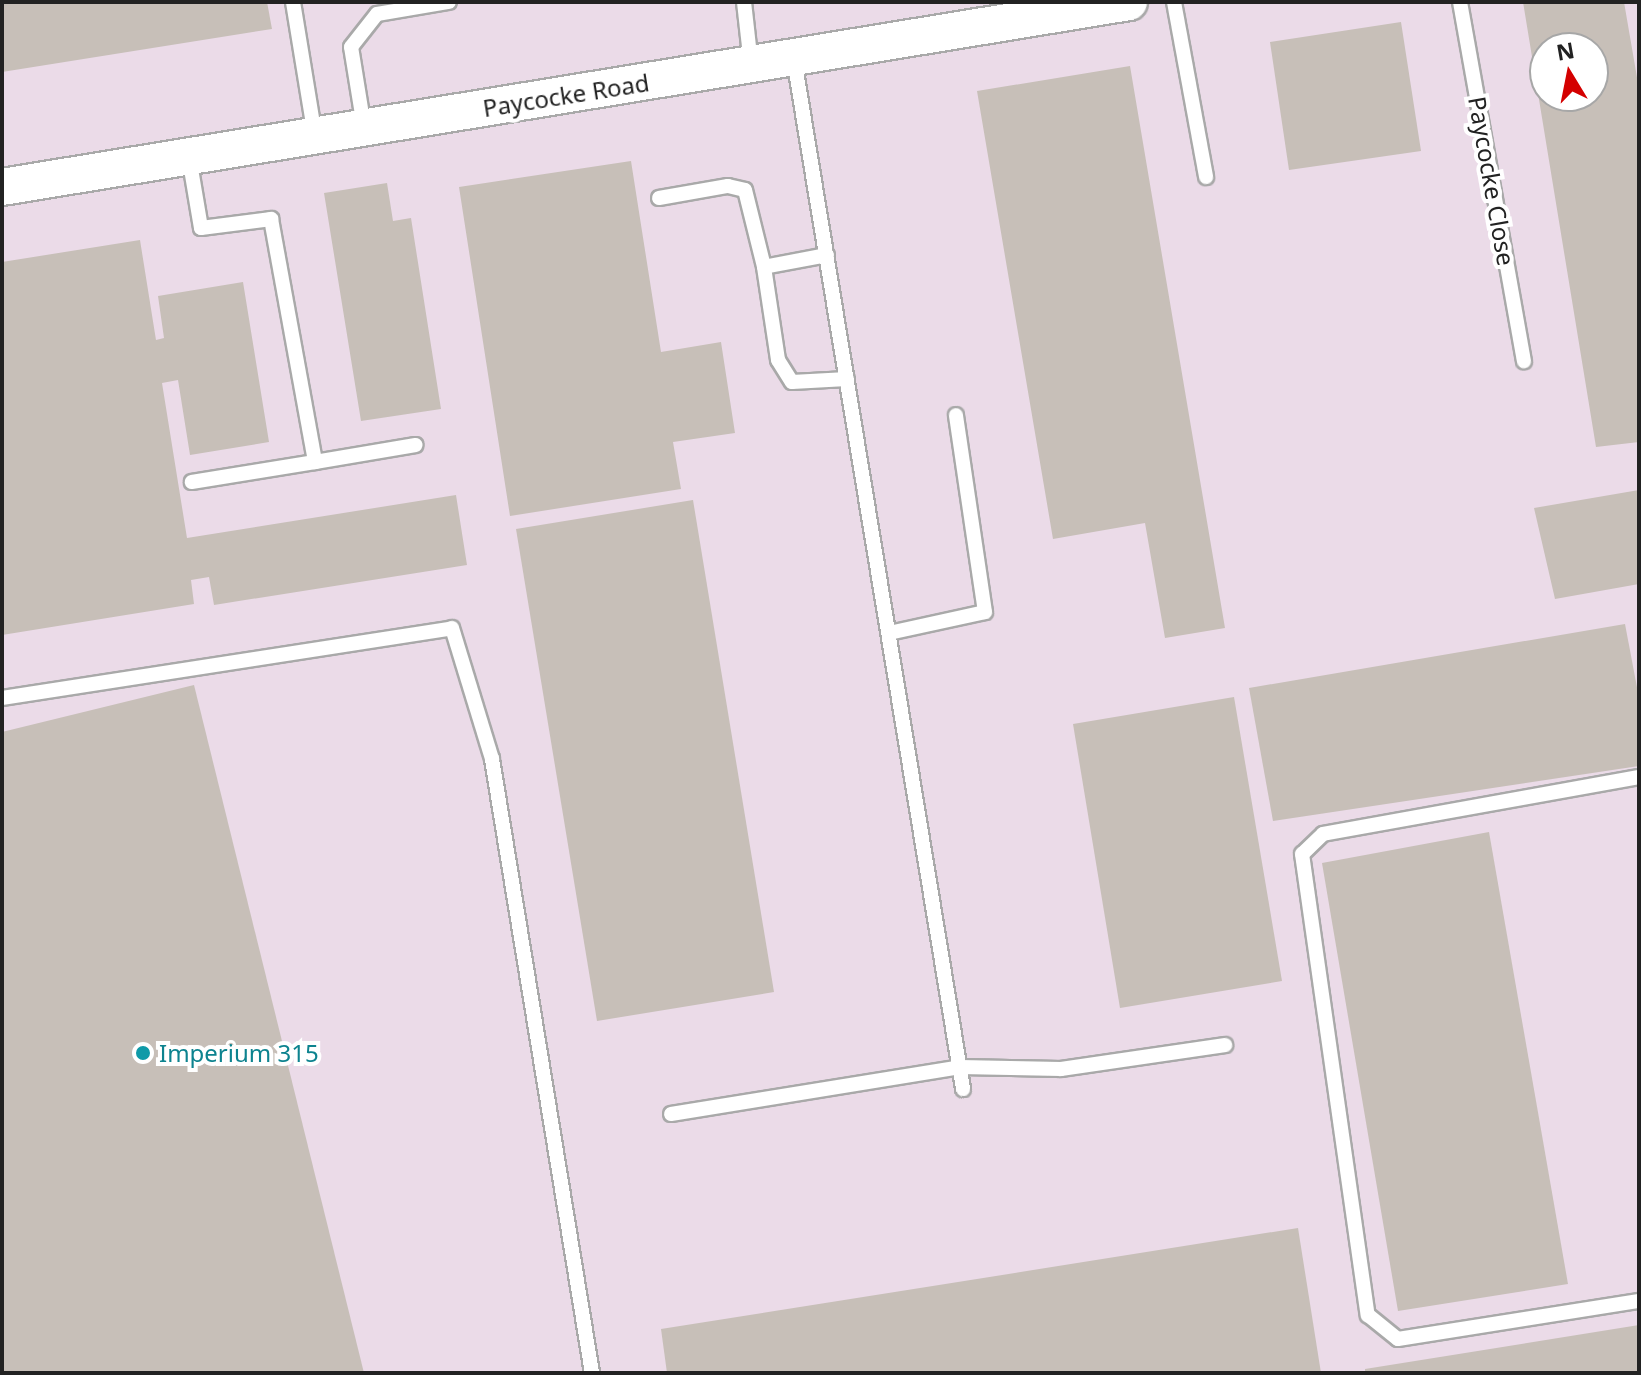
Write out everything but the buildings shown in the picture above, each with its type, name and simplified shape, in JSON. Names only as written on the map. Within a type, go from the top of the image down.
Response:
[{"type":"street","name":"Paycocke Road","points":[[2,187],[1129,2]]},
{"type":"lane","points":[[293,2],[315,136]]},
{"type":"lane","points":[[365,128],[351,47],[377,14],[449,2]]},
{"type":"lane","points":[[744,2],[752,64]]},
{"type":"lane","points":[[1174,2],[1206,177]]},
{"type":"lane","name":"Paycocke Close","points":[[1460,2],[1524,361]]},
{"type":"lane","points":[[794,57],[963,1089]]},
{"type":"lane","points":[[189,157],[201,228],[271,219],[315,462]]},
{"type":"lane","points":[[659,198],[728,186],[745,190],[764,267],[782,371],[792,382],[805,385],[847,379]]},
{"type":"lane","points":[[764,267],[827,255]]},
{"type":"lane","points":[[889,633],[985,612],[956,415]]},
{"type":"lane","points":[[192,482],[416,445]]},
{"type":"lane","points":[[2,698],[452,628],[492,759],[592,1373]]},
{"type":"lane","points":[[1639,777],[1323,834],[1302,854],[1368,1315],[1398,1339],[1639,1301]]},
{"type":"lane","points":[[671,1114],[960,1067],[1061,1069],[1225,1045]]},
{"type":"shaded area","points":[[2,2],[1639,2],[1639,1373],[2,1373]]},
{"type":"place","name":"Imperium 315","points":[[143,1053]]}]
